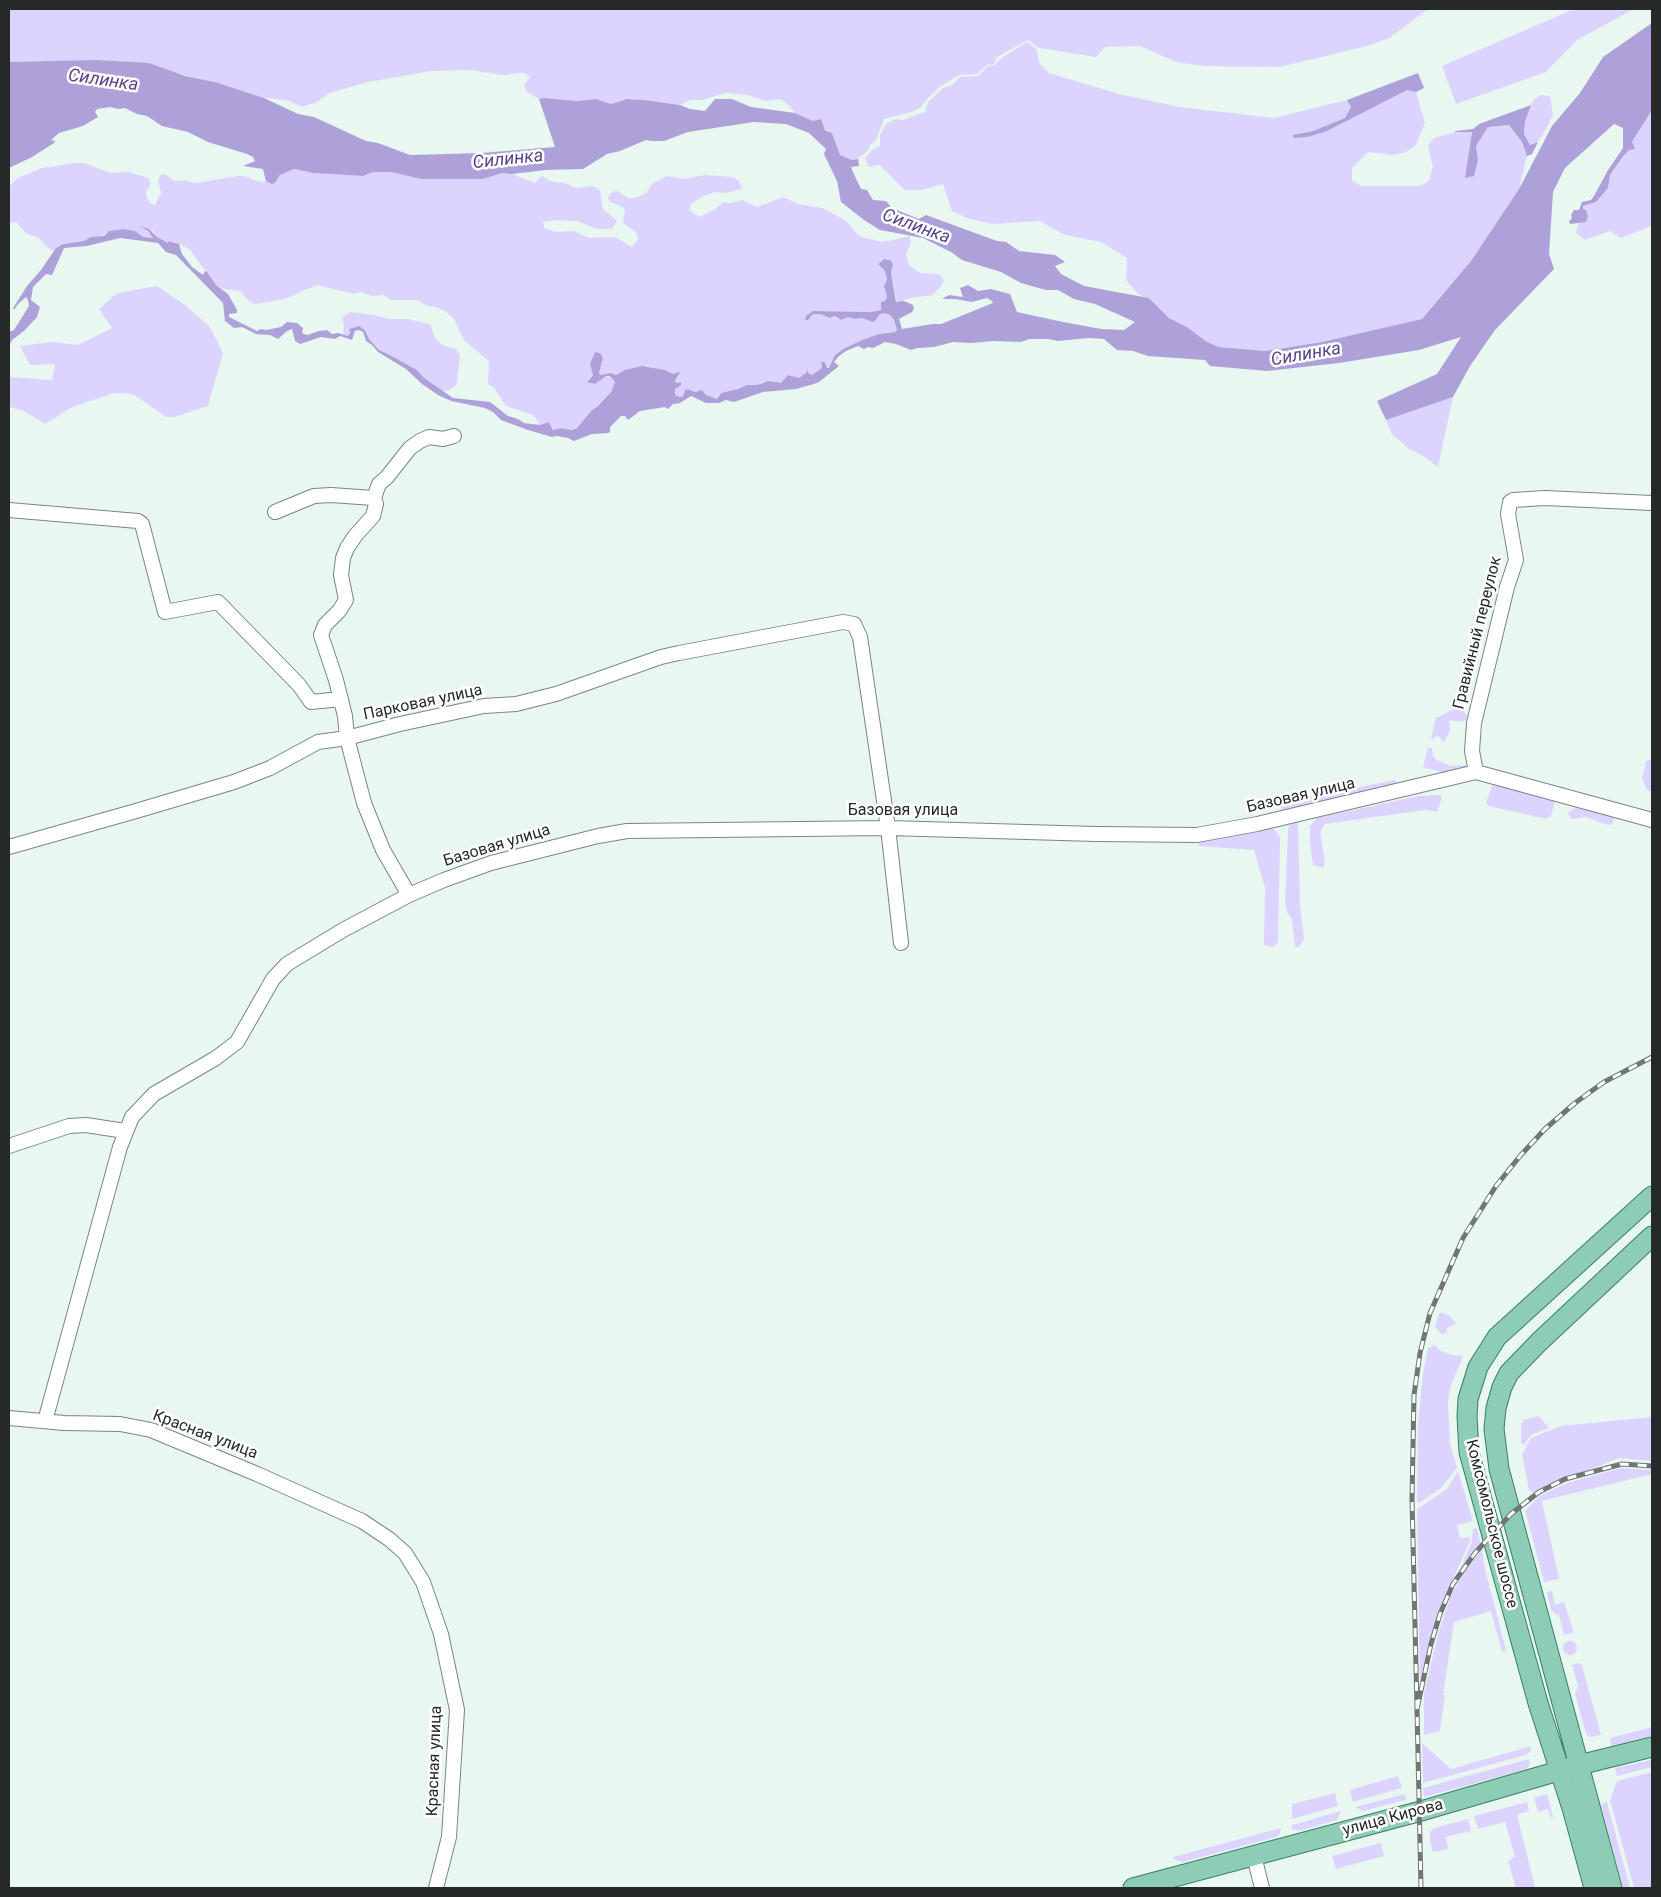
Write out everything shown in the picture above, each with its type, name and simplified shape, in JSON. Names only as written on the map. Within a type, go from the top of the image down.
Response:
[{"type":"main road","name":"Комсомольское шоссе","points":[[1594,1888],[1538,1703],[1469,1452],[1468,1399],[1478,1367],[1498,1337],[1652,1196]]},
{"type":"main road","name":"Комсомольское шоссе","points":[[1612,1888],[1499,1469],[1495,1438],[1496,1408],[1502,1387],[1509,1373],[1539,1342],[1652,1236]]},
{"type":"main road","name":"улица Кирова","points":[[1133,1888],[1560,1772],[1579,1765],[1652,1747]]},
{"type":"street","points":[[409,895],[383,850],[364,803],[347,738],[341,699],[321,635],[325,625],[339,611],[346,600],[341,575],[343,558],[355,536],[373,516],[376,504],[374,498],[379,484],[410,448],[420,441],[429,437],[443,438],[454,436]]},
{"type":"street","points":[[275,512],[314,496],[331,495],[374,498]]},
{"type":"street","name":"Гравийный переулок","points":[[1476,772],[1472,751],[1474,723],[1506,588],[1516,560],[1508,514],[1510,502],[1513,500],[1545,498],[1652,503]]},
{"type":"street","points":[[9,510],[138,521],[142,524],[165,612],[218,602],[299,685],[311,702],[341,699]]},
{"type":"street","name":"Парковая улица","points":[[9,847],[214,788],[270,768],[318,742],[347,738],[484,706],[516,704],[556,694],[661,657],[843,622],[854,624],[860,637],[888,828]]},
{"type":"street","name":"Базовая улица","points":[[125,1131],[132,1117],[154,1094],[216,1058],[237,1042],[273,978],[287,964],[343,930],[409,895],[491,863],[598,836],[627,831],[888,828],[1196,835],[1257,824],[1476,772],[1652,820]]},
{"type":"street","points":[[888,828],[901,943]]},
{"type":"street","points":[[9,1146],[69,1126],[86,1125],[125,1131],[45,1421]]},
{"type":"street","name":"Красная улица","points":[[9,1418],[120,1424],[151,1430],[257,1474],[362,1521],[389,1539],[405,1553],[423,1582],[441,1634],[457,1710],[449,1837],[436,1888]]},
{"type":"street","points":[[1254,1856],[1262,1888]]},
{"type":"shaded area","points":[[9,9],[1431,9],[1425,11],[1391,37],[1371,45],[1280,67],[1203,66],[1176,62],[1140,46],[1105,47],[1096,57],[1039,48],[1028,40],[997,57],[994,64],[987,65],[977,74],[959,75],[941,86],[920,108],[884,119],[876,140],[870,145],[868,151],[857,159],[852,160],[840,155],[832,133],[813,121],[795,113],[785,102],[780,99],[765,101],[748,95],[725,93],[703,100],[690,100],[680,105],[627,99],[611,104],[596,99],[577,101],[539,99],[526,91],[524,85],[530,77],[524,73],[501,75],[471,70],[431,71],[368,82],[330,93],[317,102],[302,107],[287,100],[264,98],[215,82],[120,61],[9,62]]},
{"type":"shaded area","points":[[1574,9],[1634,9],[1577,40],[1546,72],[1456,104],[1442,66]]},
{"type":"shaded area","points":[[1027,42],[1037,50],[1039,63],[1049,73],[1123,95],[1180,107],[1274,118],[1347,100],[1351,107],[1345,118],[1313,131],[1294,135],[1294,138],[1308,137],[1407,89],[1416,92],[1425,123],[1416,145],[1406,152],[1393,155],[1368,152],[1352,168],[1352,180],[1361,186],[1421,186],[1429,181],[1433,167],[1428,146],[1434,138],[1455,132],[1472,132],[1466,177],[1478,160],[1476,146],[1488,127],[1509,125],[1522,142],[1527,156],[1519,189],[1471,261],[1422,319],[1322,342],[1265,351],[1219,347],[1207,342],[1187,327],[1169,318],[1149,298],[1139,295],[1126,280],[1127,258],[1101,242],[1065,235],[1040,221],[993,224],[969,219],[952,211],[943,184],[922,190],[905,190],[879,165],[869,167],[865,158],[872,150],[880,146],[880,135],[886,124],[895,119],[902,120],[925,112],[928,102],[943,88],[952,85],[960,77],[978,76],[988,66],[995,65],[1000,59]]},
{"type":"shaded area","points":[[1541,95],[1550,96],[1553,115],[1538,142],[1530,145],[1524,135],[1525,122],[1533,100]]},
{"type":"shaded area","points":[[1652,110],[1652,226],[1621,238],[1610,231],[1585,240],[1576,233],[1579,222],[1586,222],[1582,209],[1583,206],[1596,202],[1608,188],[1610,175],[1629,150]]},
{"type":"shaded area","points":[[84,163],[111,173],[129,172],[148,178],[151,184],[146,192],[147,198],[151,204],[155,205],[161,193],[158,180],[161,174],[165,174],[174,181],[184,180],[196,183],[244,176],[272,184],[275,183],[280,175],[294,169],[313,173],[363,176],[373,172],[391,172],[421,179],[483,179],[502,173],[512,174],[535,183],[542,176],[549,181],[565,183],[576,188],[592,186],[597,188],[600,191],[603,209],[617,221],[612,229],[596,229],[577,221],[554,220],[543,222],[544,228],[556,232],[574,231],[589,238],[615,237],[632,247],[638,239],[636,232],[623,223],[625,210],[610,202],[608,198],[610,194],[616,190],[628,198],[634,198],[646,193],[653,183],[667,176],[685,179],[704,175],[733,177],[739,181],[742,189],[725,193],[715,192],[702,197],[691,204],[689,210],[699,217],[724,202],[730,203],[742,200],[757,207],[783,197],[798,204],[822,208],[845,220],[862,237],[883,242],[910,236],[911,242],[906,254],[909,265],[920,273],[939,274],[944,280],[932,295],[910,298],[897,303],[891,273],[893,264],[889,259],[883,259],[878,264],[885,271],[887,297],[885,301],[881,302],[881,310],[871,312],[813,311],[809,320],[813,314],[820,314],[831,318],[835,316],[838,319],[848,317],[855,319],[864,318],[871,321],[877,320],[880,314],[885,313],[894,320],[897,330],[895,332],[879,334],[845,348],[832,361],[830,367],[827,368],[826,362],[821,362],[822,368],[812,375],[808,373],[808,367],[807,372],[799,378],[788,375],[781,383],[762,382],[757,385],[747,385],[721,393],[716,399],[706,396],[703,391],[695,392],[690,389],[683,396],[678,397],[675,395],[675,388],[676,378],[679,376],[647,366],[615,375],[610,373],[600,375],[603,358],[600,353],[595,352],[590,364],[593,375],[587,380],[610,376],[615,382],[611,392],[577,428],[572,430],[563,428],[554,430],[549,422],[540,425],[533,415],[506,406],[494,388],[488,384],[489,361],[464,340],[454,319],[445,311],[427,306],[418,300],[391,300],[383,295],[372,296],[361,292],[354,294],[317,285],[285,299],[255,304],[250,302],[240,291],[224,289],[216,285],[189,249],[177,243],[169,241],[168,243],[157,237],[152,230],[143,228],[153,236],[151,238],[143,237],[135,231],[124,229],[109,231],[102,236],[63,244],[53,251],[39,238],[27,234],[16,222],[9,223],[9,186],[18,178],[42,168]]},
{"type":"shaded area","points":[[157,286],[185,305],[210,327],[223,353],[208,406],[175,417],[166,417],[133,394],[114,393],[72,407],[45,424],[24,411],[9,407],[9,377],[52,380],[55,364],[30,365],[20,346],[52,342],[78,345],[112,328],[99,309],[117,293]]},
{"type":"shaded area","points":[[350,312],[391,319],[408,319],[430,324],[435,338],[442,345],[456,349],[460,355],[457,384],[450,390],[442,391],[423,378],[417,370],[379,350],[369,339],[365,330],[359,326],[349,330],[349,336],[343,334],[344,325],[342,318]]},
{"type":"shaded area","points":[[1453,397],[1438,467],[1422,455],[1409,449],[1392,434],[1386,420]]},
{"type":"shaded area","points":[[1460,706],[1467,716],[1466,720],[1461,722],[1449,720],[1450,731],[1444,742],[1437,735],[1434,739],[1431,738],[1436,718]]},
{"type":"shaded area","points":[[1428,748],[1432,748],[1433,756],[1437,760],[1450,766],[1466,765],[1469,769],[1451,775],[1423,767]]},
{"type":"shaded area","points":[[1652,759],[1652,792],[1646,789],[1642,778],[1646,761]]},
{"type":"shaded area","points":[[1395,780],[1398,784],[1396,787],[1286,810],[1281,809],[1280,806],[1281,803]]},
{"type":"shaded area","points":[[1498,783],[1551,798],[1555,801],[1551,816],[1546,819],[1489,806],[1486,803],[1492,786]]},
{"type":"shaded area","points":[[1440,795],[1442,797],[1437,812],[1425,810],[1325,824],[1320,832],[1325,862],[1323,868],[1313,865],[1310,826],[1317,818],[1418,796]]},
{"type":"shaded area","points":[[1578,806],[1614,816],[1613,822],[1611,825],[1586,817],[1571,819],[1568,813]]},
{"type":"shaded area","points":[[1296,821],[1298,823],[1300,906],[1304,939],[1299,947],[1295,947],[1292,919],[1287,912],[1285,903],[1288,830],[1290,824]]},
{"type":"shaded area","points":[[1268,827],[1274,829],[1280,837],[1278,943],[1272,947],[1264,945],[1265,888],[1254,850],[1200,846],[1196,841],[1199,839],[1235,836]]},
{"type":"shaded area","points":[[1439,1313],[1450,1316],[1456,1324],[1447,1328],[1447,1332],[1442,1335],[1435,1327]]},
{"type":"shaded area","points":[[1434,1345],[1441,1351],[1451,1355],[1463,1356],[1450,1388],[1448,1403],[1450,1444],[1457,1468],[1440,1489],[1419,1503],[1417,1501],[1418,1423],[1428,1348]]},
{"type":"shaded area","points":[[1539,1416],[1549,1428],[1531,1435],[1524,1445],[1521,1442],[1521,1424],[1524,1420]]},
{"type":"shaded area","points":[[1652,1417],[1652,1461],[1619,1458],[1533,1493],[1529,1490],[1522,1454],[1531,1438],[1561,1426]]},
{"type":"shaded area","points":[[1621,1468],[1652,1470],[1652,1476],[1648,1475],[1542,1501],[1559,1579],[1544,1582],[1525,1511],[1539,1496],[1567,1483]]},
{"type":"shaded area","points":[[1458,1471],[1473,1521],[1457,1525],[1460,1538],[1470,1537],[1470,1541],[1435,1625],[1420,1682],[1417,1509],[1447,1489]]},
{"type":"shaded area","points":[[1477,1528],[1481,1544],[1458,1574],[1471,1544],[1473,1529]]},
{"type":"shaded area","points":[[1482,1549],[1485,1569],[1506,1650],[1502,1652],[1491,1611],[1454,1622],[1443,1695],[1445,1695],[1440,1731],[1424,1735],[1424,1692],[1440,1627],[1452,1593]]},
{"type":"shaded area","points":[[1552,1591],[1555,1605],[1564,1602],[1574,1632],[1564,1635],[1559,1615],[1551,1609],[1547,1592]]},
{"type":"shaded area","points":[[1567,1641],[1573,1641],[1577,1648],[1573,1655],[1567,1655],[1563,1651],[1563,1645]]},
{"type":"shaded area","points":[[1579,1663],[1582,1665],[1601,1735],[1590,1737],[1586,1734],[1575,1694],[1578,1685],[1572,1665]]},
{"type":"shaded area","points":[[1652,1727],[1652,1736],[1611,1746],[1610,1738]]},
{"type":"shaded area","points":[[1422,1743],[1451,1769],[1531,1746],[1531,1751],[1526,1755],[1423,1783]]},
{"type":"shaded area","points":[[1529,1759],[1530,1763],[1527,1769],[1424,1796],[1423,1788]]},
{"type":"shaded area","points":[[1652,1760],[1652,1767],[1617,1776],[1615,1768]]},
{"type":"shaded area","points":[[1652,1772],[1652,1888],[1634,1888],[1610,1800],[1617,1781]]},
{"type":"shaded area","points":[[1398,1776],[1402,1788],[1353,1802],[1350,1790]]},
{"type":"shaded area","points":[[1335,1793],[1338,1806],[1292,1819],[1292,1804]]},
{"type":"shaded area","points":[[1405,1794],[1406,1800],[1363,1811],[1355,1807]]},
{"type":"shaded area","points":[[1547,1794],[1553,1817],[1551,1818],[1548,1809],[1538,1812],[1534,1798]]},
{"type":"shaded area","points":[[1527,1802],[1529,1811],[1517,1815],[1535,1887],[1516,1888],[1508,1861],[1515,1856],[1505,1822],[1478,1829],[1474,1816]]},
{"type":"shaded area","points":[[1607,1802],[1630,1888],[1623,1888],[1601,1804]]},
{"type":"shaded area","points":[[1341,1811],[1337,1820],[1299,1831],[1292,1829],[1292,1825]]},
{"type":"shaded area","points":[[1468,1819],[1471,1831],[1446,1837],[1448,1849],[1433,1852],[1430,1832],[1434,1828]]},
{"type":"shaded area","points":[[1281,1828],[1280,1834],[1276,1837],[1183,1862],[1173,1857]]},
{"type":"shaded area","points":[[1381,1843],[1384,1856],[1336,1869],[1332,1856]]},
{"type":"water","name":"Силинка","points":[[1652,23],[1652,110],[1632,142],[1635,149],[1629,150],[1622,158],[1610,175],[1608,188],[1596,202],[1583,206],[1588,216],[1586,222],[1570,224],[1569,221],[1574,210],[1579,210],[1582,202],[1591,200],[1594,196],[1623,148],[1623,128],[1614,124],[1565,168],[1553,192],[1549,254],[1554,269],[1495,330],[1470,366],[1453,397],[1386,420],[1377,401],[1437,374],[1461,337],[1419,350],[1339,363],[1267,371],[1210,366],[1205,360],[1148,356],[1133,351],[1117,350],[1104,339],[953,342],[911,350],[885,342],[873,348],[868,347],[864,349],[858,346],[846,351],[834,362],[839,366],[814,384],[796,389],[763,392],[734,402],[726,400],[719,403],[706,403],[691,396],[680,403],[673,404],[668,409],[665,407],[640,411],[628,420],[625,416],[621,416],[610,427],[610,432],[592,434],[574,441],[568,438],[552,437],[528,430],[501,420],[493,412],[485,408],[451,401],[438,395],[422,384],[406,369],[378,352],[366,341],[363,332],[359,330],[355,331],[352,340],[340,336],[335,339],[321,337],[300,344],[295,341],[292,329],[278,339],[270,335],[256,334],[242,327],[234,328],[225,321],[223,303],[176,255],[166,252],[158,243],[120,238],[87,246],[64,248],[52,275],[46,274],[33,287],[31,300],[40,307],[37,317],[24,331],[12,340],[9,346],[9,332],[14,330],[29,306],[26,297],[14,310],[13,308],[56,248],[63,244],[84,241],[91,237],[104,236],[109,231],[124,229],[135,231],[143,237],[153,238],[148,231],[140,226],[149,229],[157,237],[168,243],[169,241],[179,244],[182,254],[192,267],[203,275],[205,271],[207,272],[216,285],[228,294],[237,310],[237,313],[229,314],[229,317],[257,331],[281,327],[287,322],[297,323],[303,328],[302,333],[307,335],[327,330],[332,334],[338,333],[348,336],[350,333],[349,329],[359,326],[365,330],[369,339],[379,350],[417,370],[424,378],[453,398],[490,402],[508,416],[524,423],[540,425],[549,422],[553,430],[561,428],[572,430],[577,428],[611,392],[615,382],[610,376],[606,376],[595,384],[587,382],[593,375],[590,364],[595,352],[600,353],[603,358],[600,375],[610,373],[616,375],[625,370],[642,366],[665,370],[673,374],[680,372],[675,381],[677,383],[681,382],[681,385],[675,389],[675,395],[679,397],[683,396],[685,390],[688,389],[695,392],[702,390],[706,395],[717,399],[721,393],[747,385],[757,385],[768,381],[781,383],[788,375],[799,378],[807,372],[808,367],[808,373],[812,375],[822,368],[821,362],[825,362],[827,368],[829,368],[835,355],[845,348],[879,334],[895,332],[897,330],[894,320],[885,313],[880,314],[873,322],[862,318],[848,317],[841,320],[835,316],[830,318],[820,314],[813,314],[808,320],[805,320],[806,316],[813,311],[871,312],[881,310],[881,302],[885,301],[887,297],[884,286],[887,280],[885,271],[878,264],[884,259],[890,260],[893,264],[891,273],[896,302],[904,301],[913,305],[914,309],[912,312],[899,319],[902,329],[941,324],[993,303],[987,298],[972,302],[942,299],[949,295],[963,297],[960,288],[968,285],[978,291],[991,289],[1010,294],[1017,312],[1101,329],[1124,330],[1135,322],[1095,304],[1074,299],[1058,290],[1046,290],[1021,283],[1001,272],[962,260],[951,252],[923,238],[880,230],[841,202],[837,181],[824,154],[826,149],[809,133],[786,124],[754,122],[688,132],[664,141],[646,140],[620,151],[607,154],[583,169],[502,173],[483,179],[421,179],[391,172],[373,172],[363,176],[313,173],[294,169],[280,175],[275,183],[272,184],[266,181],[263,169],[243,166],[255,161],[253,157],[247,154],[208,142],[188,132],[162,126],[147,116],[137,114],[125,108],[110,107],[97,109],[95,112],[98,117],[83,126],[59,133],[51,140],[55,141],[54,143],[32,157],[9,168],[9,62],[97,60],[149,63],[185,76],[215,82],[264,98],[298,114],[314,117],[366,141],[378,143],[410,155],[481,153],[555,147],[539,99],[544,98],[577,101],[596,99],[611,104],[627,99],[644,100],[705,111],[715,99],[732,99],[751,107],[795,113],[813,121],[821,119],[825,130],[832,133],[840,155],[852,160],[858,159],[859,166],[851,167],[852,170],[861,189],[867,190],[873,200],[886,201],[892,208],[919,219],[926,215],[997,241],[1006,242],[1019,251],[1055,255],[1065,262],[1055,266],[1061,274],[1084,286],[1149,298],[1169,318],[1187,327],[1207,342],[1219,347],[1265,351],[1322,342],[1422,319],[1471,261],[1519,189],[1552,126],[1580,93],[1603,57]]},
{"type":"water","points":[[1418,73],[1424,88],[1416,92],[1407,90],[1327,131],[1308,137],[1294,138],[1293,135],[1313,131],[1345,118],[1351,107],[1347,100]]},
{"type":"water","points":[[1531,105],[1525,122],[1524,134],[1530,145],[1538,142],[1532,154],[1527,156],[1522,142],[1509,125],[1488,127],[1476,146],[1478,160],[1474,176],[1465,178],[1472,132],[1455,131],[1473,129],[1479,124]]},
{"type":"railway","points":[[1417,1709],[1412,1499],[1414,1395],[1420,1353],[1430,1313],[1463,1238],[1496,1186],[1520,1156],[1545,1129],[1575,1103],[1604,1082],[1652,1057]]},
{"type":"railway","points":[[1421,1888],[1417,1709],[1431,1644],[1440,1614],[1453,1584],[1475,1553],[1511,1514],[1539,1492],[1565,1479],[1622,1464],[1652,1466]]}]
